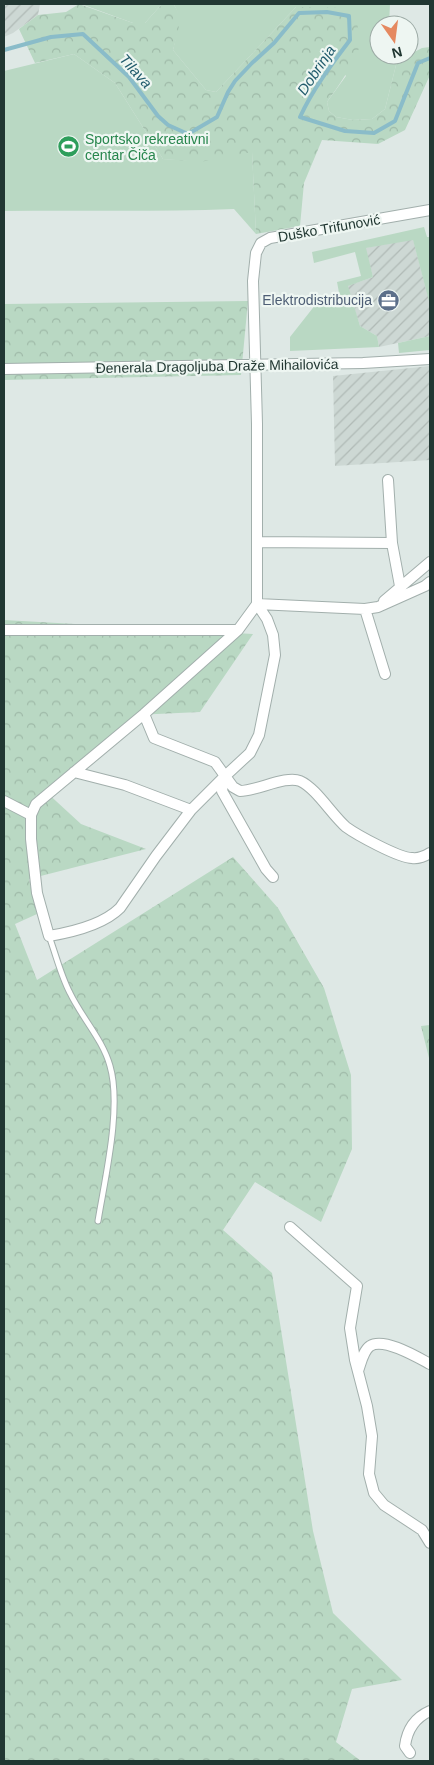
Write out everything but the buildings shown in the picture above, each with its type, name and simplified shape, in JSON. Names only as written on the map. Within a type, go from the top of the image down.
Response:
[{"type":"street","name":"Duško Trifunović","points":[[255,364],[253,281],[256,253],[261,243],[270,238],[430,210]]},
{"type":"street","name":"Đenerala Dragoljuba Draže Mihailovića","points":[[4,369],[255,364],[363,364],[430,359]]},
{"type":"street","points":[[255,364],[258,542],[257,604],[273,635],[275,655],[259,734],[250,753],[191,810],[114,915],[93,924],[49,936],[37,893],[31,839],[31,815],[36,804],[144,714],[238,630],[257,604]]},
{"type":"street","points":[[388,480],[392,543],[400,586]]},
{"type":"street","points":[[258,542],[392,543]]},
{"type":"street","points":[[378,607],[430,562]]},
{"type":"street","points":[[257,604],[365,609],[378,607],[430,582]]},
{"type":"street","points":[[365,609],[385,674]]},
{"type":"street","points":[[4,630],[238,630]]},
{"type":"street","points":[[144,714],[154,738],[215,762],[224,777],[240,792],[289,780],[299,780],[307,785],[347,827],[380,846],[411,858],[422,857],[430,853]]},
{"type":"street","points":[[74,772],[125,785],[191,810]]},
{"type":"street","points":[[224,777],[222,791],[266,869],[273,877]]},
{"type":"street","points":[[4,801],[31,815]]},
{"type":"street","points":[[290,1227],[357,1286],[350,1328],[372,1436],[369,1474],[374,1493],[384,1505],[422,1530],[430,1543]]},
{"type":"street","points":[[358,1372],[363,1355],[369,1346],[377,1343],[386,1344],[430,1364]]},
{"type":"street","points":[[410,1753],[405,1746],[407,1734],[413,1724],[430,1711]]},
{"type":"lane","points":[[49,936],[70,992],[86,1022],[106,1052],[114,1081],[113,1126],[98,1221]]},
{"type":"shaded area","points":[[4,4],[40,4],[38,15],[13,33],[4,37]]},
{"type":"shaded area","points":[[413,239],[426,289],[430,288],[430,336],[379,347],[377,336],[360,326],[347,286],[373,277],[365,248]]},
{"type":"shaded area","points":[[430,366],[430,460],[335,466],[333,376]]},
{"type":"green space","points":[[79,4],[133,23],[145,23],[161,5],[173,4],[177,9],[179,20],[173,50],[206,90],[216,92],[296,7],[351,8],[359,30],[359,49],[341,82],[327,102],[329,111],[336,117],[353,120],[372,119],[385,109],[396,65],[419,65],[419,50],[422,48],[430,47],[430,75],[405,130],[378,144],[322,140],[304,183],[300,226],[256,234],[252,152],[200,162],[163,159],[115,83],[74,54],[35,63],[19,29],[38,15],[66,12]]},
{"type":"green space","points":[[81,4],[164,4],[145,23],[133,23]]},
{"type":"green space","points":[[173,4],[390,4],[389,15],[369,15],[369,65],[396,65],[385,109],[372,119],[353,120],[336,117],[329,111],[327,102],[346,76],[296,7],[216,92],[206,90],[173,50],[178,20],[176,8]]},
{"type":"green space","points":[[74,54],[115,83],[163,159],[200,161],[252,151],[256,234],[234,209],[4,211],[4,71]]},
{"type":"green space","points":[[424,227],[427,237],[430,237],[430,305],[413,240],[366,248],[373,277],[348,286],[360,326],[377,336],[379,347],[290,351],[290,337],[316,304],[340,298],[337,282],[361,276],[355,252],[314,263],[312,252]]},
{"type":"green space","points":[[248,301],[241,375],[4,380],[4,304]]},
{"type":"green space","points":[[430,336],[430,350],[399,353],[398,343]]},
{"type":"green space","points":[[4,620],[253,634],[200,712],[135,715],[44,790],[81,824],[146,849],[29,879],[37,914],[15,924],[37,980],[233,857],[278,908],[324,988],[351,1075],[352,1149],[321,1222],[255,1182],[223,1230],[272,1273],[313,1531],[333,1613],[402,1680],[352,1689],[336,1742],[361,1761],[4,1761]]},
{"type":"green space","points":[[430,1025],[430,1062],[421,1026]]},
{"type":"waterway","name":"Dobrinja","points":[[4,50],[51,37],[83,34],[129,77],[158,116],[168,125],[188,134],[217,117],[235,81],[274,43],[299,13],[327,12],[349,16],[350,40],[329,68],[300,117],[345,131],[374,133],[395,121],[418,63],[430,58]]},
{"type":"place","name":"Sportsko rekreativni centar Čiča","points":[[69,147]]},
{"type":"place","name":"Elektrodistribucija","points":[[388,300]]},
{"type":"water label","name":"Tilava","points":[[136,71]]}]
